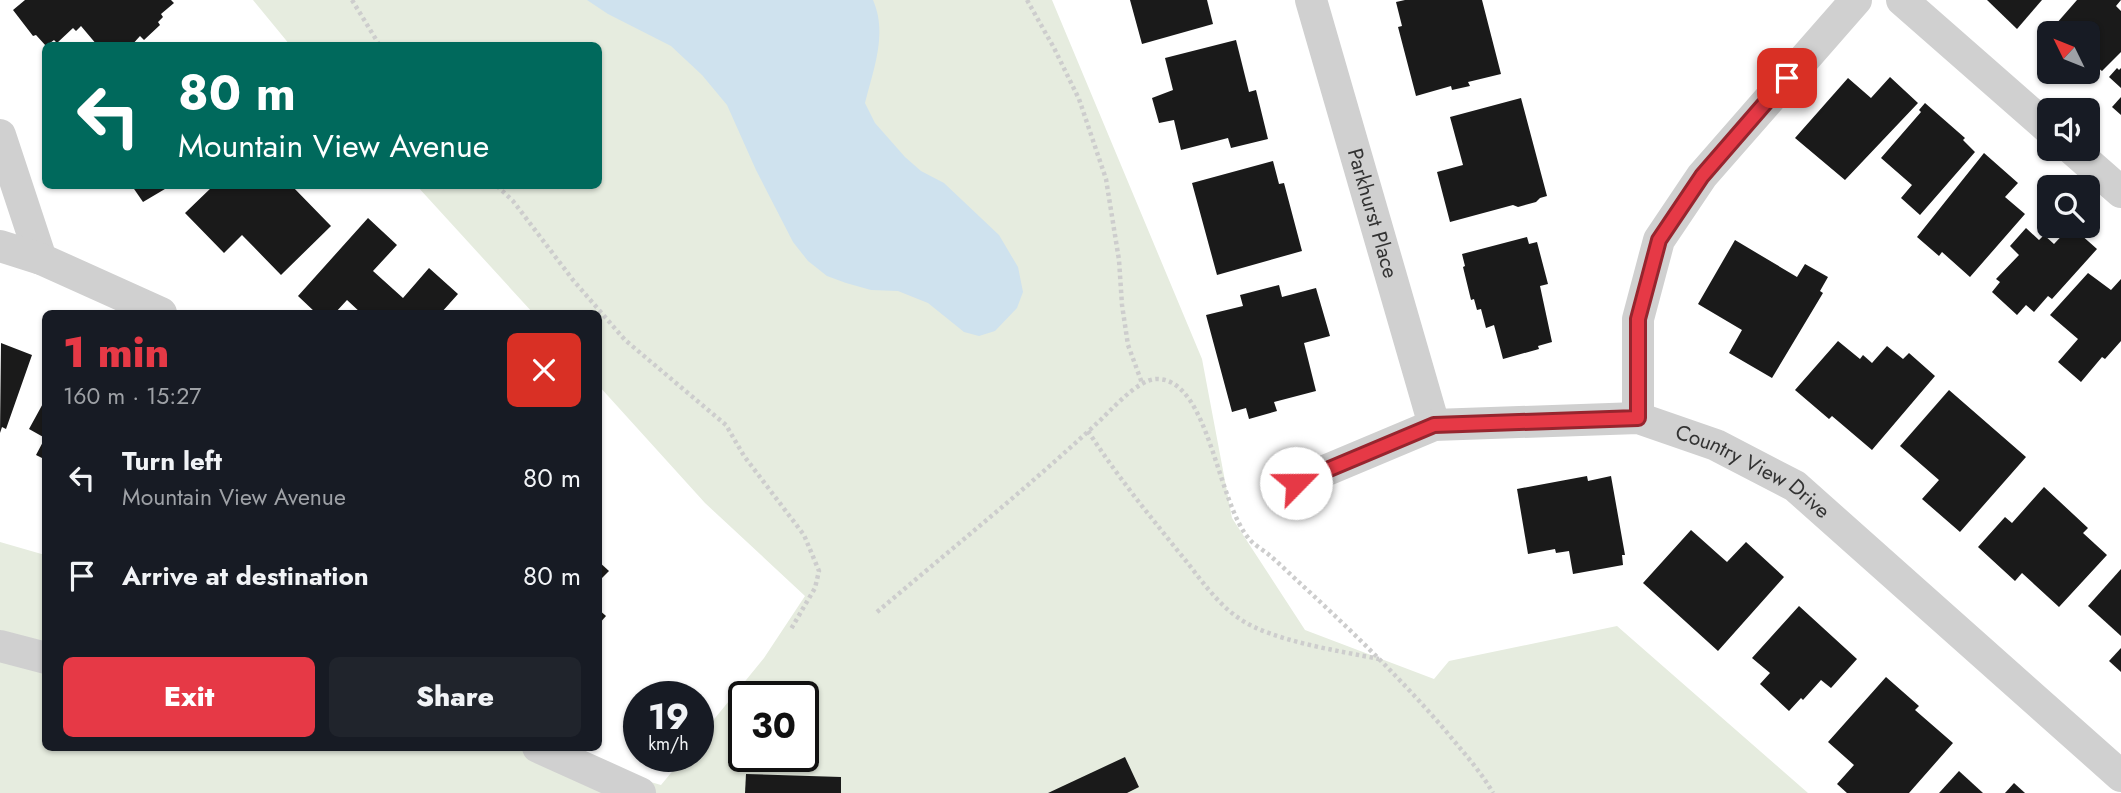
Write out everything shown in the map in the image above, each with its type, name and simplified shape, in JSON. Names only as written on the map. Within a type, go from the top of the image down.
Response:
[{"type":"street","name":"Parkhurst Place","points":[[1311,0],[1434,425]]},
{"type":"street","points":[[1638,418],[1638,319],[1659,240],[1702,176],[1856,0]]},
{"type":"street","points":[[1902,0],[2037,118]]},
{"type":"street","points":[[0,135],[41,258]]},
{"type":"street","points":[[2086,161],[2121,192]]},
{"type":"street","points":[[0,246],[41,258],[154,310]]},
{"type":"street","name":"Country View Drive","points":[[1296,483],[1434,425],[1638,418],[1716,445],[1795,486],[2121,776]]},
{"type":"street","points":[[0,646],[42,657]]},
{"type":"street","points":[[547,751],[640,793]]},
{"type":"path","points":[[352,0],[378,42]]},
{"type":"path","points":[[1027,0],[1079,99],[1106,179],[1119,260],[1128,345],[1142,383]]},
{"type":"path","points":[[500,189],[513,201],[599,310]]},
{"type":"path","points":[[602,313],[625,340],[726,425],[744,456],[804,535],[819,571],[815,588],[791,629]]},
{"type":"path","points":[[877,612],[1142,383],[1157,379],[1176,383],[1195,405],[1237,521],[1251,541],[1310,592],[1380,659],[1482,774],[1493,793]]},
{"type":"path","points":[[1088,431],[1114,471],[1216,599],[1241,621],[1285,639],[1380,659]]},
{"type":"shaded area","points":[[253,0],[1052,0],[1202,359],[1232,518],[1305,630],[1434,679],[1449,661],[1617,626],[1808,793],[0,793],[0,542],[42,554],[42,751],[544,751],[661,785],[672,772],[714,772],[714,719],[728,702],[728,772],[819,772],[819,681],[745,681],[764,658],[805,596],[705,503],[602,389],[602,310],[530,310],[420,189],[602,189],[602,42],[288,42]]},
{"type":"water","points":[[587,0],[873,0],[879,26],[878,52],[865,103],[875,123],[905,157],[921,171],[944,183],[999,235],[1018,267],[1023,292],[1017,308],[995,331],[979,336],[964,332],[928,303],[898,291],[871,290],[827,276],[808,261],[793,242],[727,105],[702,75],[671,46],[608,14]]},
{"type":"building","points":[[25,0],[171,0],[174,3],[161,14],[163,17],[158,22],[160,25],[144,40],[140,36],[135,42],[94,42],[81,26],[76,31],[73,28],[58,42],[42,42],[36,35],[33,36],[13,10]]},
{"type":"building","points":[[1130,0],[1207,0],[1213,24],[1142,44]]},
{"type":"building","points":[[1482,0],[1501,74],[1468,82],[1470,86],[1452,90],[1451,86],[1416,96],[1398,27],[1402,26],[1396,2]]},
{"type":"building","points":[[1987,0],[2042,0],[2017,29]]},
{"type":"building","points":[[2077,0],[2121,0],[2116,6],[2121,11],[2121,52],[2102,71],[2100,21],[2059,21]]},
{"type":"building","points":[[1236,40],[1249,92],[1256,90],[1268,139],[1231,148],[1228,138],[1181,150],[1174,120],[1159,123],[1152,98],[1173,90],[1165,58]]},
{"type":"building","points":[[2117,68],[2121,68],[2121,88],[2109,77]]},
{"type":"building","points":[[1890,77],[1918,103],[1845,180],[1795,138],[1848,78],[1871,98]]},
{"type":"building","points":[[2121,97],[2121,115],[2112,107]]},
{"type":"building","points":[[1521,98],[1547,196],[1518,207],[1513,205],[1450,222],[1437,172],[1463,165],[1450,117]]},
{"type":"building","points":[[1925,103],[1965,138],[1963,140],[1975,152],[1920,215],[1901,198],[1912,185],[1881,158],[1921,112],[1919,110]]},
{"type":"building","points":[[1984,153],[2018,183],[2005,197],[2025,214],[1970,277],[1942,252],[1939,256],[1917,237]]},
{"type":"building","points":[[1273,161],[1279,184],[1284,183],[1302,251],[1217,275],[1192,183]]},
{"type":"building","points":[[134,189],[165,189],[143,202]]},
{"type":"building","points":[[210,189],[295,189],[331,226],[281,275],[242,235],[224,253],[185,213]]},
{"type":"building","points":[[368,218],[397,245],[373,271],[403,298],[429,268],[458,294],[444,310],[358,310],[347,300],[338,310],[313,310],[298,296]]},
{"type":"building","points":[[2026,228],[2039,240],[2047,238],[2054,244],[2060,238],[2085,238],[2097,249],[2052,299],[2048,296],[2034,312],[2026,305],[2017,315],[1992,292],[2000,282],[1996,279],[2019,255],[2010,246]]},
{"type":"building","points":[[1527,237],[1529,244],[1537,242],[1548,284],[1540,286],[1552,342],[1538,346],[1539,349],[1503,359],[1494,325],[1486,328],[1481,309],[1477,310],[1474,299],[1471,300],[1462,254]]},
{"type":"building","points":[[1735,240],[1797,277],[1805,264],[1828,277],[1820,291],[1823,293],[1772,378],[1729,353],[1742,330],[1698,304]]},
{"type":"building","points":[[2088,273],[2111,290],[2121,279],[2121,341],[2105,359],[2102,357],[2081,382],[2058,362],[2078,339],[2050,315]]},
{"type":"building","points":[[1279,285],[1282,297],[1316,288],[1330,336],[1304,343],[1316,391],[1274,402],[1277,411],[1249,419],[1246,408],[1232,412],[1206,315],[1243,306],[1240,295]]},
{"type":"building","points":[[1838,341],[1860,359],[1863,355],[1872,363],[1887,346],[1903,359],[1909,353],[1935,376],[1872,450],[1832,416],[1829,419],[1795,390]]},
{"type":"building","points":[[1,343],[32,355],[6,429],[2,427],[0,433]]},
{"type":"building","points":[[1949,390],[2026,457],[1960,532],[1922,499],[1939,480],[1900,446]]},
{"type":"building","points":[[42,405],[42,436],[29,429]]},
{"type":"building","points":[[42,444],[42,458],[36,455]]},
{"type":"building","points":[[1587,476],[1588,481],[1611,476],[1625,555],[1622,555],[1623,565],[1573,574],[1569,551],[1556,553],[1555,549],[1528,554],[1517,489]]},
{"type":"building","points":[[2044,487],[2088,528],[2083,533],[2107,555],[2059,607],[2022,573],[2015,581],[1978,547],[2005,517],[2012,523]]},
{"type":"building","points":[[1691,530],[1727,562],[1746,542],[1784,577],[1718,651],[1643,583]]},
{"type":"building","points":[[602,565],[609,571],[602,578]]},
{"type":"building","points":[[2121,569],[2121,636],[2088,606]]},
{"type":"building","points":[[1799,606],[1857,659],[1831,688],[1821,680],[1789,711],[1760,684],[1770,673],[1752,658]]},
{"type":"building","points":[[2121,648],[2121,672],[2109,661]]},
{"type":"building","points":[[1886,677],[1919,706],[1915,710],[1953,743],[1909,793],[1847,793],[1837,784],[1854,765],[1828,742]]},
{"type":"building","points":[[1125,757],[1139,787],[1127,793],[1048,793]]},
{"type":"building","points":[[1959,771],[1983,793],[1939,793]]},
{"type":"building","points":[[746,774],[841,777],[841,793],[745,793]]},
{"type":"building","points":[[2014,783],[2025,793],[2005,793]]},
{"type":"route","points":[[1296,483],[1434,425],[1638,418],[1638,319],[1659,240],[1702,176],[1787,78]]}]
